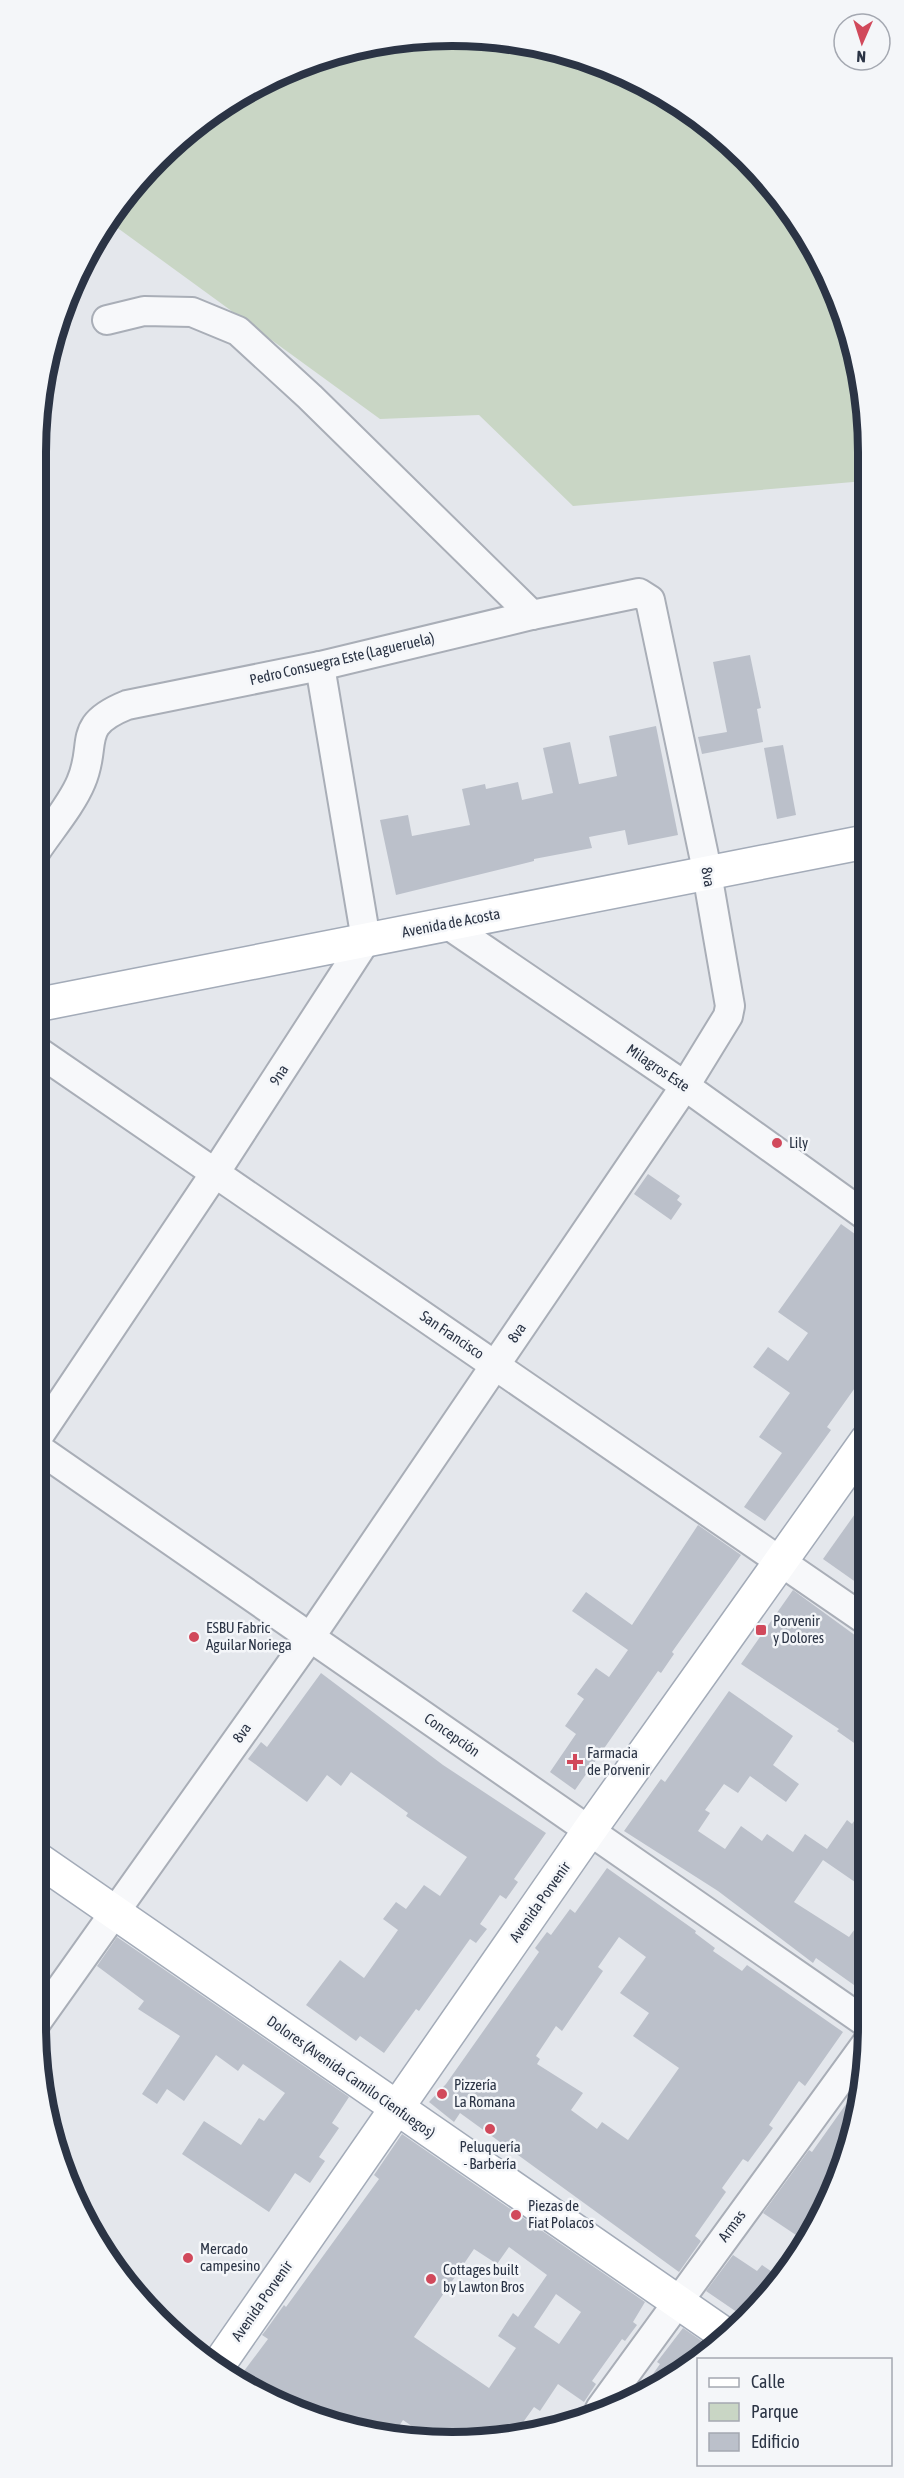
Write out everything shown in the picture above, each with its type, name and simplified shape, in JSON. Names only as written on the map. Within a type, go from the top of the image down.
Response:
[{"type":"main road","name":"Avenida de Acosta","points":[[46,1003],[858,843]]},
{"type":"main road","name":"Avenida Porvenir","points":[[222,2360],[589,1831],[858,1453]]},
{"type":"main road","name":"Dolores (Avenida Camilo Cienfuegos)","points":[[46,1865],[719,2331]]},
{"type":"street","points":[[107,320],[144,311],[192,312],[237,331],[309,397],[532,615]]},
{"type":"street","name":"Pedro Consuegra Este (Lagueruela)","points":[[46,836],[82,781],[90,732],[107,713],[127,705],[320,666],[532,615],[639,593],[650,600]]},
{"type":"street","name":"8va","points":[[46,2008],[311,1636],[685,1086],[728,1016],[730,1006],[707,873],[650,600]]},
{"type":"street","points":[[320,666],[366,940]]},
{"type":"street","name":"Milagros Este","points":[[447,924],[685,1086],[858,1210]]},
{"type":"street","name":"9na","points":[[46,1425],[215,1173],[366,940]]},
{"type":"street","name":"San Francisco","points":[[46,1057],[858,1616]]},
{"type":"street","name":"Concepción","points":[[46,1454],[858,2017]]},
{"type":"street","name":"Armas","points":[[605,2402],[677,2300],[857,2057]]},
{"type":"green space","points":[[452,46],[505,50],[557,60],[582,68],[607,77],[655,101],[699,130],[719,147],[739,165],[774,205],[816,273],[844,347],[857,425],[858,482],[573,506],[479,415],[380,419],[115,226],[130,205],[165,165],[205,130],[249,101],[297,77],[347,60],[399,50]]},
{"type":"building","points":[[750,655],[761,708],[757,709],[763,742],[702,754],[698,737],[727,732],[713,662]]},
{"type":"building","points":[[656,726],[678,835],[628,845],[625,830],[589,837],[592,848],[534,859],[534,861],[396,895],[380,820],[408,815],[412,836],[470,825],[462,789],[485,784],[486,789],[518,782],[522,800],[553,793],[543,748],[570,742],[579,784],[617,776],[609,736]]},
{"type":"building","points":[[783,745],[796,815],[777,819],[764,748]]},
{"type":"building","points":[[648,1174],[680,1196],[677,1200],[682,1204],[671,1220],[634,1194]]},
{"type":"building","points":[[841,1224],[858,1236],[858,1384],[827,1427],[831,1430],[765,1521],[744,1507],[782,1453],[759,1437],[790,1393],[753,1367],[768,1347],[788,1361],[808,1333],[778,1312]]},
{"type":"building","points":[[858,1510],[858,1584],[823,1559]]},
{"type":"building","points":[[698,1525],[741,1555],[672,1652],[674,1654],[661,1673],[658,1671],[575,1790],[550,1772],[576,1734],[565,1726],[584,1699],[577,1694],[596,1668],[609,1677],[628,1650],[572,1611],[586,1592],[632,1625]]},
{"type":"building","points":[[793,1590],[858,1637],[858,1746],[837,1731],[839,1729],[741,1664]]},
{"type":"building","points":[[321,1673],[443,1765],[546,1833],[514,1879],[518,1882],[506,1899],[500,1895],[480,1924],[487,1929],[476,1943],[470,1939],[419,2011],[416,2009],[384,2053],[360,2036],[356,2041],[306,2005],[340,1960],[364,1978],[398,1930],[383,1919],[396,1902],[406,1909],[424,1885],[440,1896],[467,1857],[406,1816],[408,1813],[351,1772],[341,1786],[327,1775],[307,1802],[248,1759],[261,1742],[267,1747]]},
{"type":"building","points":[[729,1691],[793,1736],[773,1765],[799,1784],[786,1802],[750,1776],[738,1793],[724,1784],[705,1810],[710,1813],[698,1831],[725,1849],[741,1826],[762,1841],[767,1834],[793,1852],[805,1834],[827,1849],[847,1820],[852,1824],[858,1815],[858,1884],[823,1860],[794,1902],[849,1937],[858,1925],[858,1988],[816,1958],[813,1963],[718,1891],[624,1831],[661,1779],[665,1782]]},
{"type":"building","points":[[607,1868],[696,1931],[695,1933],[715,1948],[713,1951],[742,1971],[747,1965],[843,2032],[805,2086],[799,2081],[769,2125],[773,2128],[748,2162],[743,2159],[722,2188],[726,2192],[695,2236],[701,2241],[679,2272],[460,2113],[454,2122],[429,2102],[446,2084],[539,1952],[535,1948],[547,1932],[551,1935],[570,1909],[575,1913]],"holes":[[[619,1937],[646,1957],[620,1993],[649,2013],[633,2036],[679,2068],[628,2140],[602,2122],[597,2129],[571,2110],[583,2093],[537,2064],[540,2059],[536,2056],[556,2026],[562,2031],[603,1971],[598,1967]]]},
{"type":"building","points":[[117,1937],[349,2097],[332,2123],[339,2128],[319,2157],[325,2161],[310,2183],[295,2173],[269,2212],[182,2154],[204,2121],[241,2145],[259,2118],[264,2121],[285,2093],[243,2064],[238,2071],[216,2055],[184,2101],[167,2089],[157,2104],[142,2094],[180,2036],[138,2009],[144,2001],[97,1966]]},
{"type":"building","points":[[851,2097],[844,2131],[827,2181],[798,2236],[763,2213],[809,2150],[812,2152]]},
{"type":"building","points":[[402,2134],[645,2302],[633,2322],[637,2325],[625,2341],[622,2339],[592,2381],[596,2384],[584,2402],[558,2384],[540,2411],[534,2407],[521,2426],[479,2431],[425,2431],[418,2430],[403,2420],[398,2428],[347,2418],[297,2401],[243,2373],[268,2339],[262,2335],[284,2305],[286,2307],[379,2179],[374,2175]],"holes":[[[509,2247],[547,2275],[518,2317],[513,2313],[498,2336],[516,2348],[489,2388],[414,2337],[474,2249],[497,2264]],[[556,2294],[581,2312],[559,2344],[534,2327]]]},
{"type":"building","points":[[733,2255],[757,2271],[762,2265],[774,2273],[739,2313],[706,2291]]},
{"type":"building","points":[[683,2328],[705,2343],[648,2381],[660,2364],[657,2362]]},
{"type":"place","name":"Lily","points":[[777,1143]]},
{"type":"place","name":"Porvenir y Dolores","points":[[761,1630]]},
{"type":"place","name":"ESBU Fabric Aguilar Noriega","points":[[194,1637]]},
{"type":"place","name":"Farmacia de Porvenir","points":[[575,1762]]},
{"type":"place","name":"Pizzería La Romana","points":[[442,2094]]},
{"type":"place","name":"Peluquería - Barbería","points":[[490,2129]]},
{"type":"place","name":"Piezas de Fiat Polacos","points":[[516,2215]]},
{"type":"place","name":"Mercado campesino","points":[[188,2258]]},
{"type":"place","name":"Cottages built by Lawton Bros","points":[[431,2279]]}]
